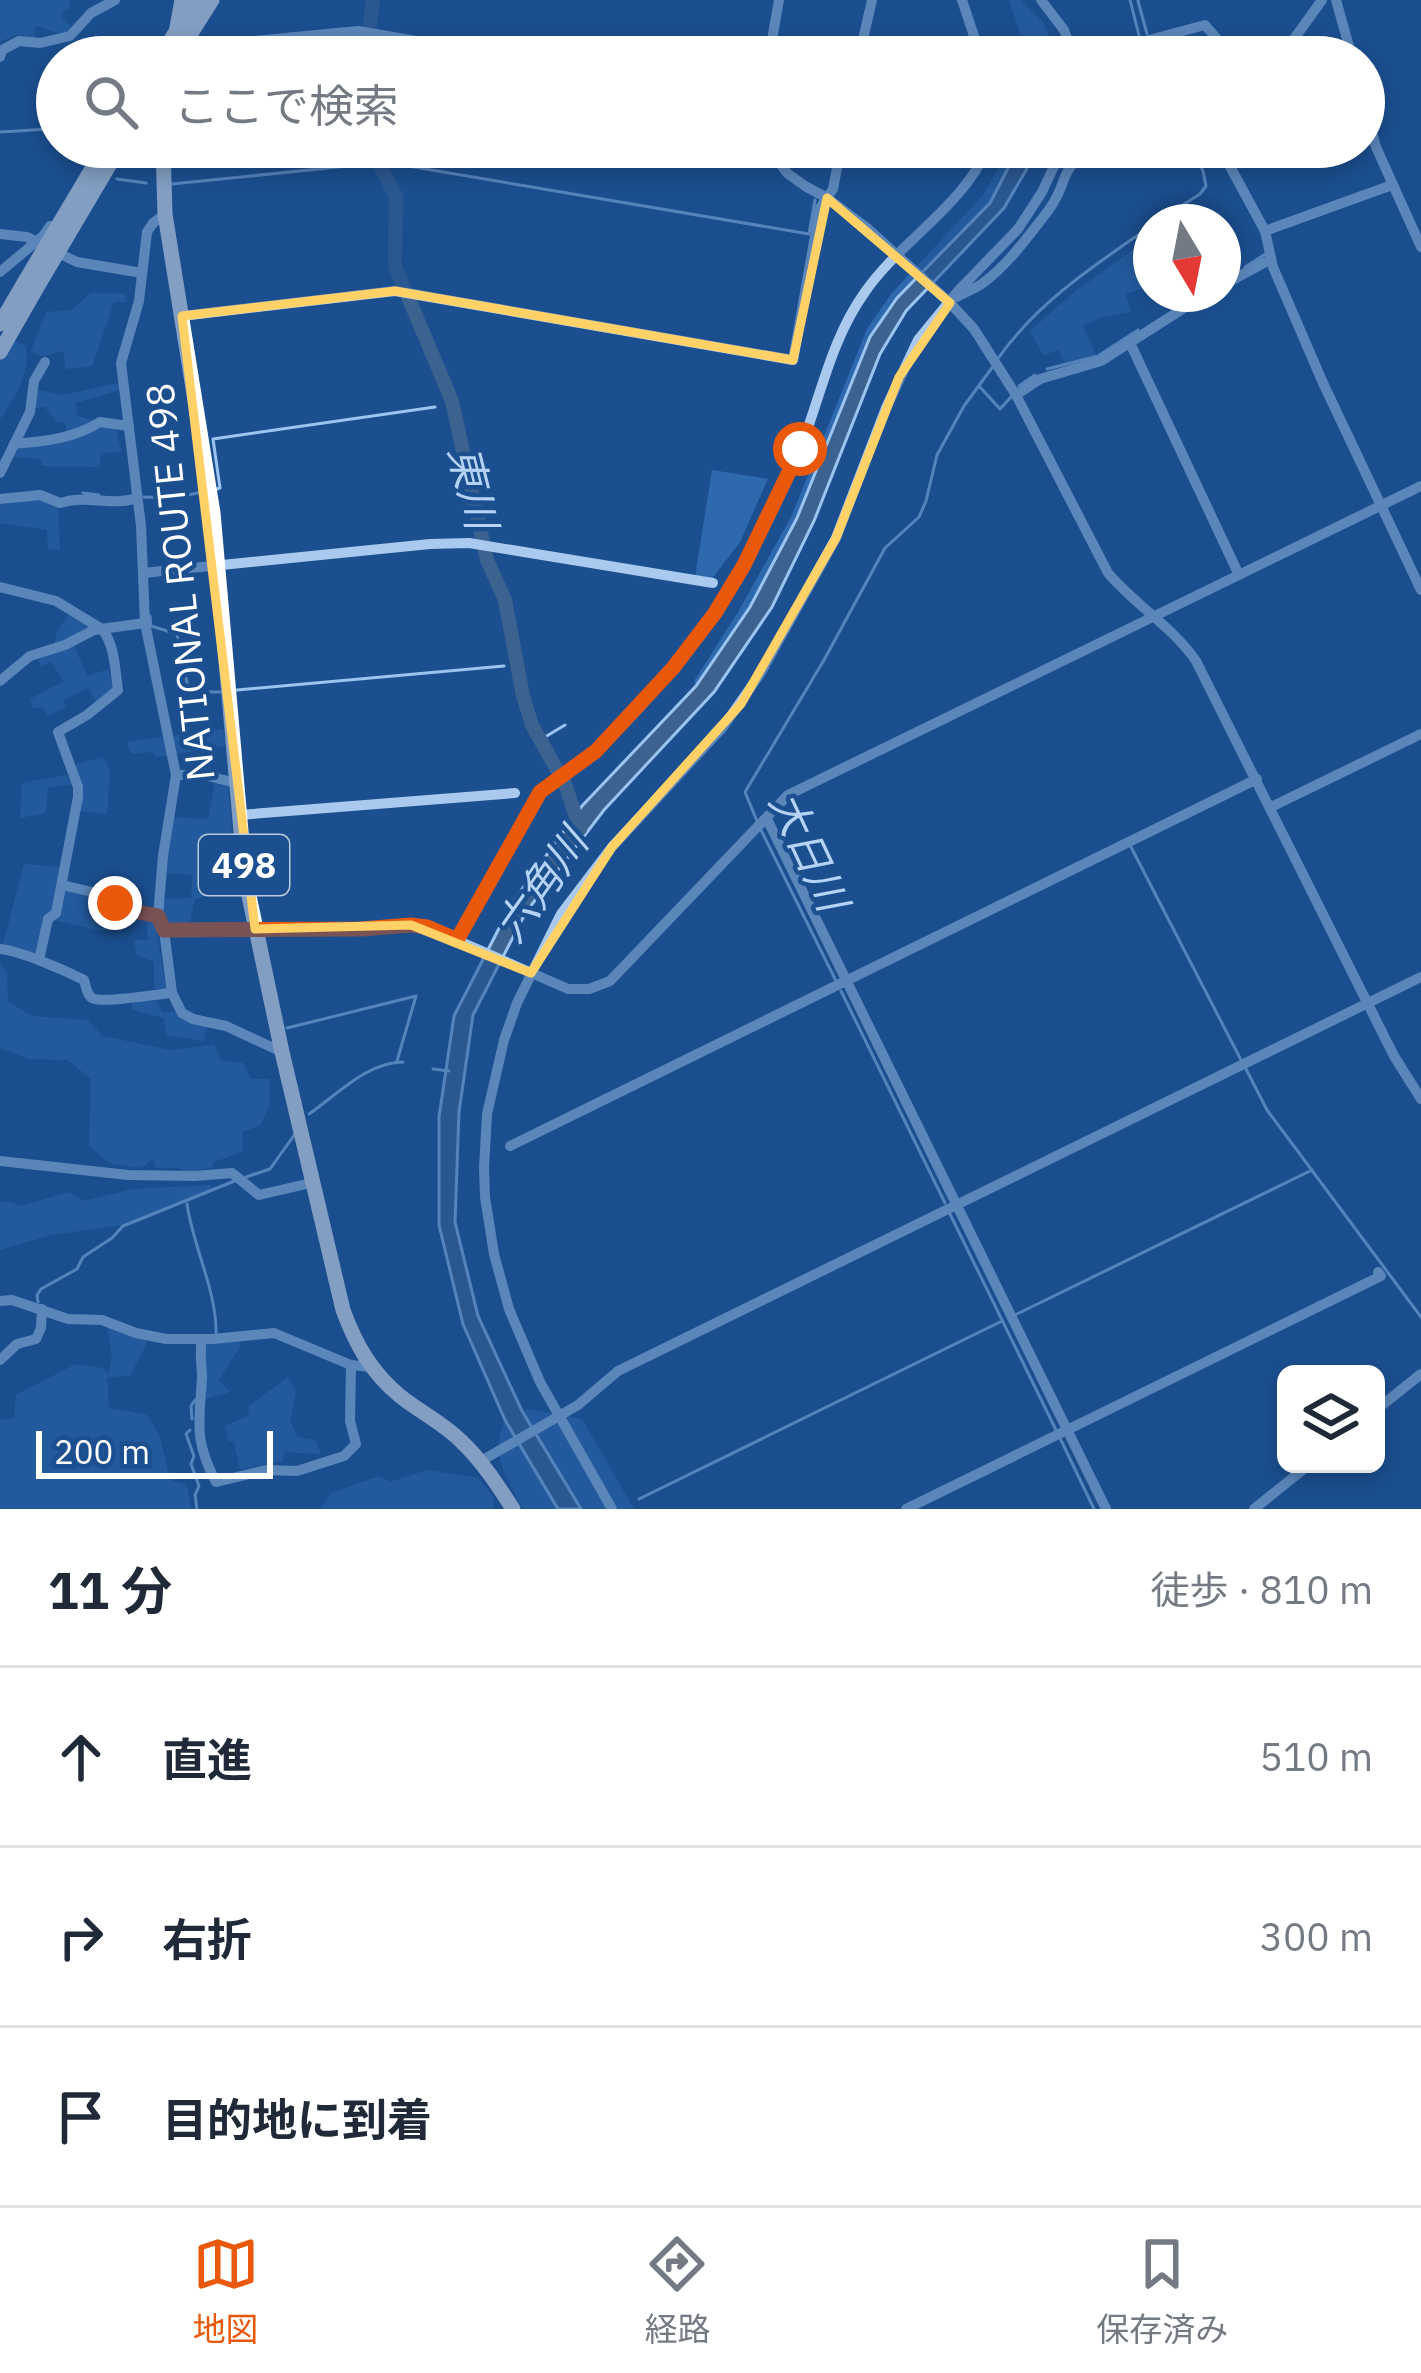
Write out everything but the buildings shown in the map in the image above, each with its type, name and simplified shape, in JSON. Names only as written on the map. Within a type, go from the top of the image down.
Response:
[{"type":"highway","points":[[173,36],[182,0]]},
{"type":"highway","points":[[177,36],[196,0]]},
{"type":"highway","points":[[183,36],[212,0]]},
{"type":"highway","points":[[0,352],[91,168]]},
{"type":"highway","points":[[0,324],[106,168]]},
{"type":"highway","name":"NATIONAL ROUTE 498","points":[[164,168],[166,214],[213,513],[245,877],[344,1310],[370,1367],[400,1396],[488,1457],[512,1509]]},
{"type":"street","points":[[70,36],[91,13],[115,0]]},
{"type":"street","points":[[773,36],[779,0]]},
{"type":"street","points":[[864,36],[872,0]]},
{"type":"street","points":[[962,0],[974,36]]},
{"type":"street","points":[[1041,0],[1066,36]]},
{"type":"street","points":[[1295,36],[1322,0]]},
{"type":"street","points":[[1336,0],[1346,36]]},
{"type":"street","points":[[1174,36],[1205,26],[1214,36]]},
{"type":"street","points":[[318,36],[358,31],[388,36]]},
{"type":"street","points":[[0,58],[2,50],[19,41],[36,43]]},
{"type":"street","points":[[0,272],[43,236],[88,168]]},
{"type":"street","points":[[785,168],[950,300],[974,329],[1016,395],[1108,573],[1196,661],[1394,1056],[1421,1100]]},
{"type":"street","points":[[182,316],[395,292],[793,360],[820,208],[833,188],[837,168]]},
{"type":"street","points":[[459,941],[540,792],[596,751],[642,704],[724,597],[800,449],[843,328],[865,292],[966,186],[976,168]]},
{"type":"street","points":[[612,1509],[540,1382],[509,1309],[494,1254],[485,1197],[485,1138],[495,1072],[517,1003],[561,914],[611,847],[714,739],[760,674],[836,538],[912,351],[950,300],[1018,230],[1053,168]]},
{"type":"street","points":[[950,300],[983,283],[1010,257],[1052,206],[1067,168]]},
{"type":"street","points":[[1231,168],[1265,231],[1271,259],[1322,383],[1421,590]]},
{"type":"street","points":[[1385,168],[1421,247]]},
{"type":"street","points":[[1265,231],[1392,185]]},
{"type":"street","points":[[1405,212],[1421,207]]},
{"type":"street","points":[[166,214],[147,232],[139,301],[122,363],[145,623],[176,775],[158,916],[172,993],[182,1012],[282,1052]]},
{"type":"street","points":[[0,234],[27,237],[77,262],[142,273]]},
{"type":"street","points":[[1241,275],[1271,259]]},
{"type":"street","points":[[1016,395],[1040,379],[1101,361],[1178,312]]},
{"type":"street","points":[[1130,343],[1239,575]]},
{"type":"street","points":[[0,472],[30,412],[34,381],[45,362]]},
{"type":"street","points":[[14,444],[68,437],[100,422],[129,426]]},
{"type":"street","points":[[164,930],[427,927],[568,989],[589,989],[610,981],[788,795],[1421,486]]},
{"type":"street","points":[[0,499],[40,495],[60,503],[137,498]]},
{"type":"street","points":[[143,573],[430,544],[481,545],[713,583]]},
{"type":"street","points":[[0,587],[56,601],[102,629],[118,690],[58,732],[78,787],[56,913],[48,919],[39,960]]},
{"type":"street","points":[[0,681],[30,656],[102,629],[145,623]]},
{"type":"street","points":[[1271,807],[1421,734]]},
{"type":"street","points":[[176,775],[236,782]]},
{"type":"street","points":[[510,1146],[1257,779]]},
{"type":"street","points":[[239,815],[514,793]]},
{"type":"street","points":[[767,819],[952,1207],[1106,1509]]},
{"type":"street","points":[[62,885],[158,916]]},
{"type":"street","points":[[0,949],[16,951],[84,980],[93,999],[172,993]]},
{"type":"street","points":[[488,1457],[578,1405],[619,1371],[1421,977]]},
{"type":"street","points":[[0,1160],[128,1174],[225,1172],[259,1195],[314,1182]]},
{"type":"street","points":[[906,1509],[1381,1276],[1378,1272]]},
{"type":"street","points":[[0,1301],[12,1300],[68,1319],[102,1320],[152,1337],[202,1339],[274,1333],[351,1365],[370,1367]]},
{"type":"street","points":[[0,1360],[17,1344],[36,1339],[41,1328],[38,1307]]},
{"type":"street","points":[[202,1339],[196,1422],[216,1482],[266,1470],[298,1472],[344,1456],[356,1444],[350,1421],[351,1365]]},
{"type":"street","points":[[1385,1403],[1421,1374]]},
{"type":"street","points":[[1254,1509],[1299,1473]]},
{"type":"highlighted area","points":[[827,198],[950,303],[899,377],[836,538],[741,704],[612,847],[531,973],[411,925],[255,929],[182,316],[395,291],[793,360]]},
{"type":"shaded area","points":[[0,0],[69,0],[70,7],[60,15],[73,28],[65,35],[36,26],[34,38],[18,34],[0,42]]},
{"type":"shaded area","points":[[1009,0],[1021,0],[1043,22],[1049,36],[1021,36]]},
{"type":"shaded area","points":[[998,168],[1008,168],[990,203],[897,298],[870,337],[797,518],[750,607],[696,686],[694,681],[792,515],[867,329],[891,294],[984,194]]},
{"type":"shaded area","points":[[1133,250],[1133,291],[1125,294],[1131,312],[1083,326],[1096,355],[1065,363],[1059,350],[1043,355],[1030,331]]},
{"type":"shaded area","points":[[91,293],[125,294],[126,302],[114,302],[92,366],[65,369],[64,351],[42,356],[31,351],[46,312],[71,310]]},
{"type":"shaded area","points":[[0,336],[26,346],[27,356],[20,384],[0,419]]},
{"type":"shaded area","points":[[118,383],[120,390],[75,403],[78,416],[116,427],[121,452],[101,453],[99,467],[42,466],[41,459],[14,457],[18,449],[69,440],[65,422],[57,422],[45,407],[32,408],[37,390],[63,395]]},
{"type":"shaded area","points":[[712,470],[768,479],[740,542],[711,580],[695,577]]},
{"type":"shaded area","points":[[38,497],[58,508],[60,549],[48,550],[47,530],[0,523],[0,505]]},
{"type":"shaded area","points":[[70,613],[92,628],[72,641],[87,676],[109,669],[113,689],[96,701],[88,688],[63,700],[66,707],[48,716],[43,707],[33,708],[30,699],[64,681],[51,662],[41,666],[35,653],[54,646],[57,631]]},
{"type":"shaded area","points":[[223,729],[226,746],[156,757],[152,752],[131,754],[127,742]]},
{"type":"shaded area","points":[[103,757],[110,772],[107,814],[79,811],[84,790],[73,765]]},
{"type":"shaded area","points":[[66,775],[72,784],[48,788],[46,813],[20,818],[22,783]]},
{"type":"shaded area","points":[[215,782],[228,784],[236,881],[203,887],[203,897],[194,900],[190,924],[174,925],[163,921],[162,899],[191,898],[193,875],[165,873],[174,817],[208,819]]},
{"type":"shaded area","points":[[24,864],[62,867],[59,887],[110,902],[105,932],[46,918],[38,957],[3,944]]},
{"type":"shaded area","points":[[147,917],[155,919],[166,989],[154,989],[154,962],[137,955],[134,940],[148,940]]},
{"type":"shaded area","points":[[0,963],[7,972],[8,1002],[32,1016],[87,1020],[103,1036],[170,1050],[214,1045],[221,1060],[243,1063],[251,1079],[269,1079],[270,1105],[260,1125],[243,1132],[242,1152],[214,1162],[211,1168],[187,1172],[156,1168],[153,1159],[141,1168],[111,1164],[89,1146],[91,1079],[68,1060],[29,1059],[0,1048]]},
{"type":"shaded area","points":[[154,996],[162,1012],[178,1011],[207,1025],[204,1041],[167,1035],[164,1018],[132,1010],[132,999]]},
{"type":"shaded area","points":[[212,1185],[209,1192],[123,1225],[51,1235],[0,1250],[0,1202],[21,1206],[69,1192],[83,1201],[134,1189]]},
{"type":"shaded area","points":[[107,1325],[148,1341],[130,1376],[107,1377],[109,1408],[147,1415],[160,1437],[170,1480],[187,1485],[191,1509],[0,1509],[0,1420],[14,1418],[16,1395],[76,1364],[103,1368],[108,1375],[112,1358]]},
{"type":"shaded area","points":[[240,1337],[240,1348],[218,1380],[230,1392],[204,1399],[205,1344]]},
{"type":"shaded area","points":[[288,1377],[296,1391],[290,1420],[297,1437],[315,1440],[321,1454],[285,1452],[283,1461],[240,1469],[225,1426],[249,1415],[248,1407]]},
{"type":"shaded area","points":[[522,1411],[582,1419],[634,1509],[581,1509]]},
{"type":"shaded area","points":[[505,1420],[558,1509],[523,1509],[499,1456]]},
{"type":"shaded area","points":[[427,1470],[478,1478],[494,1498],[493,1509],[320,1509],[331,1493],[379,1476],[390,1482]]},
{"type":"water","name":"六角川","points":[[1008,168],[1027,168],[1004,208],[906,311],[880,354],[814,521],[772,607],[714,692],[604,810],[526,912],[473,1015],[459,1112],[455,1222],[478,1316],[522,1411],[581,1509],[558,1509],[505,1420],[463,1324],[439,1225],[439,1117],[454,1016],[512,903],[582,806],[696,686],[750,607],[797,518],[870,337],[897,298],[990,203]]},
{"type":"waterway","name":"東川","points":[[369,36],[373,0]]},
{"type":"waterway","name":"大日川","points":[[1130,0],[1139,36]]},
{"type":"waterway","points":[[1138,1],[1147,34]]},
{"type":"waterway","points":[[0,132],[36,130]]},
{"type":"waterway","points":[[172,184],[329,168]]},
{"type":"waterway","name":"東川","points":[[382,168],[396,197],[395,266],[452,401],[487,560],[505,600],[523,696],[532,725],[565,784],[580,829]]},
{"type":"waterway","points":[[420,168],[809,234],[815,200]]},
{"type":"waterway","name":"大日川","points":[[1184,204],[1206,186],[1201,168]]},
{"type":"waterway","points":[[117,179],[146,183]]},
{"type":"waterway","name":"大日川","points":[[999,357],[1050,301],[1133,239]]},
{"type":"waterway","points":[[1245,267],[1267,253]]},
{"type":"waterway","points":[[1047,369],[1098,356],[1138,330]]},
{"type":"waterway","name":"大日川","points":[[757,821],[745,792],[885,548],[919,517],[937,455],[994,365]]},
{"type":"waterway","points":[[1019,386],[1035,375]]},
{"type":"waterway","points":[[980,387],[1000,409],[1011,397]]},
{"type":"waterway","points":[[217,489],[213,439],[435,407]]},
{"type":"waterway","points":[[144,497],[202,492]]},
{"type":"waterway","points":[[83,493],[99,495]]},
{"type":"waterway","points":[[150,616],[151,626],[177,634],[189,692],[220,692]]},
{"type":"waterway","points":[[237,690],[504,666]]},
{"type":"waterway","points":[[540,740],[565,725]]},
{"type":"waterway","name":"大日川","points":[[761,830],[837,983]]},
{"type":"waterway","points":[[1131,847],[1241,1060]]},
{"type":"waterway","name":"大日川","points":[[841,991],[945,1203]]},
{"type":"waterway","points":[[287,1028],[416,996],[397,1061]]},
{"type":"waterway","points":[[309,1114],[365,1073],[403,1062]]},
{"type":"waterway","points":[[433,1069],[449,1071]]},
{"type":"waterway","points":[[1246,1069],[1267,1110],[1421,1317]]},
{"type":"waterway","points":[[246,1177],[270,1169],[295,1134]]},
{"type":"waterway","points":[[1017,1314],[1312,1170]]},
{"type":"waterway","points":[[38,1302],[41,1289],[77,1269],[83,1257],[123,1226],[237,1180]]},
{"type":"waterway","points":[[187,1204],[213,1302],[216,1334]]},
{"type":"waterway","name":"大日川","points":[[949,1212],[1056,1430]]},
{"type":"waterway","points":[[639,1499],[1002,1321]]},
{"type":"waterway","points":[[192,1419],[195,1400]]},
{"type":"waterway","points":[[190,1430],[186,1434],[199,1486],[197,1509]]},
{"type":"waterway","name":"大日川","points":[[1060,1438],[1094,1509]]},
{"type":"route","points":[[115,903],[158,916],[164,930],[411,925],[457,940],[540,792],[596,751],[642,704],[715,613],[744,565],[800,449]]}]
